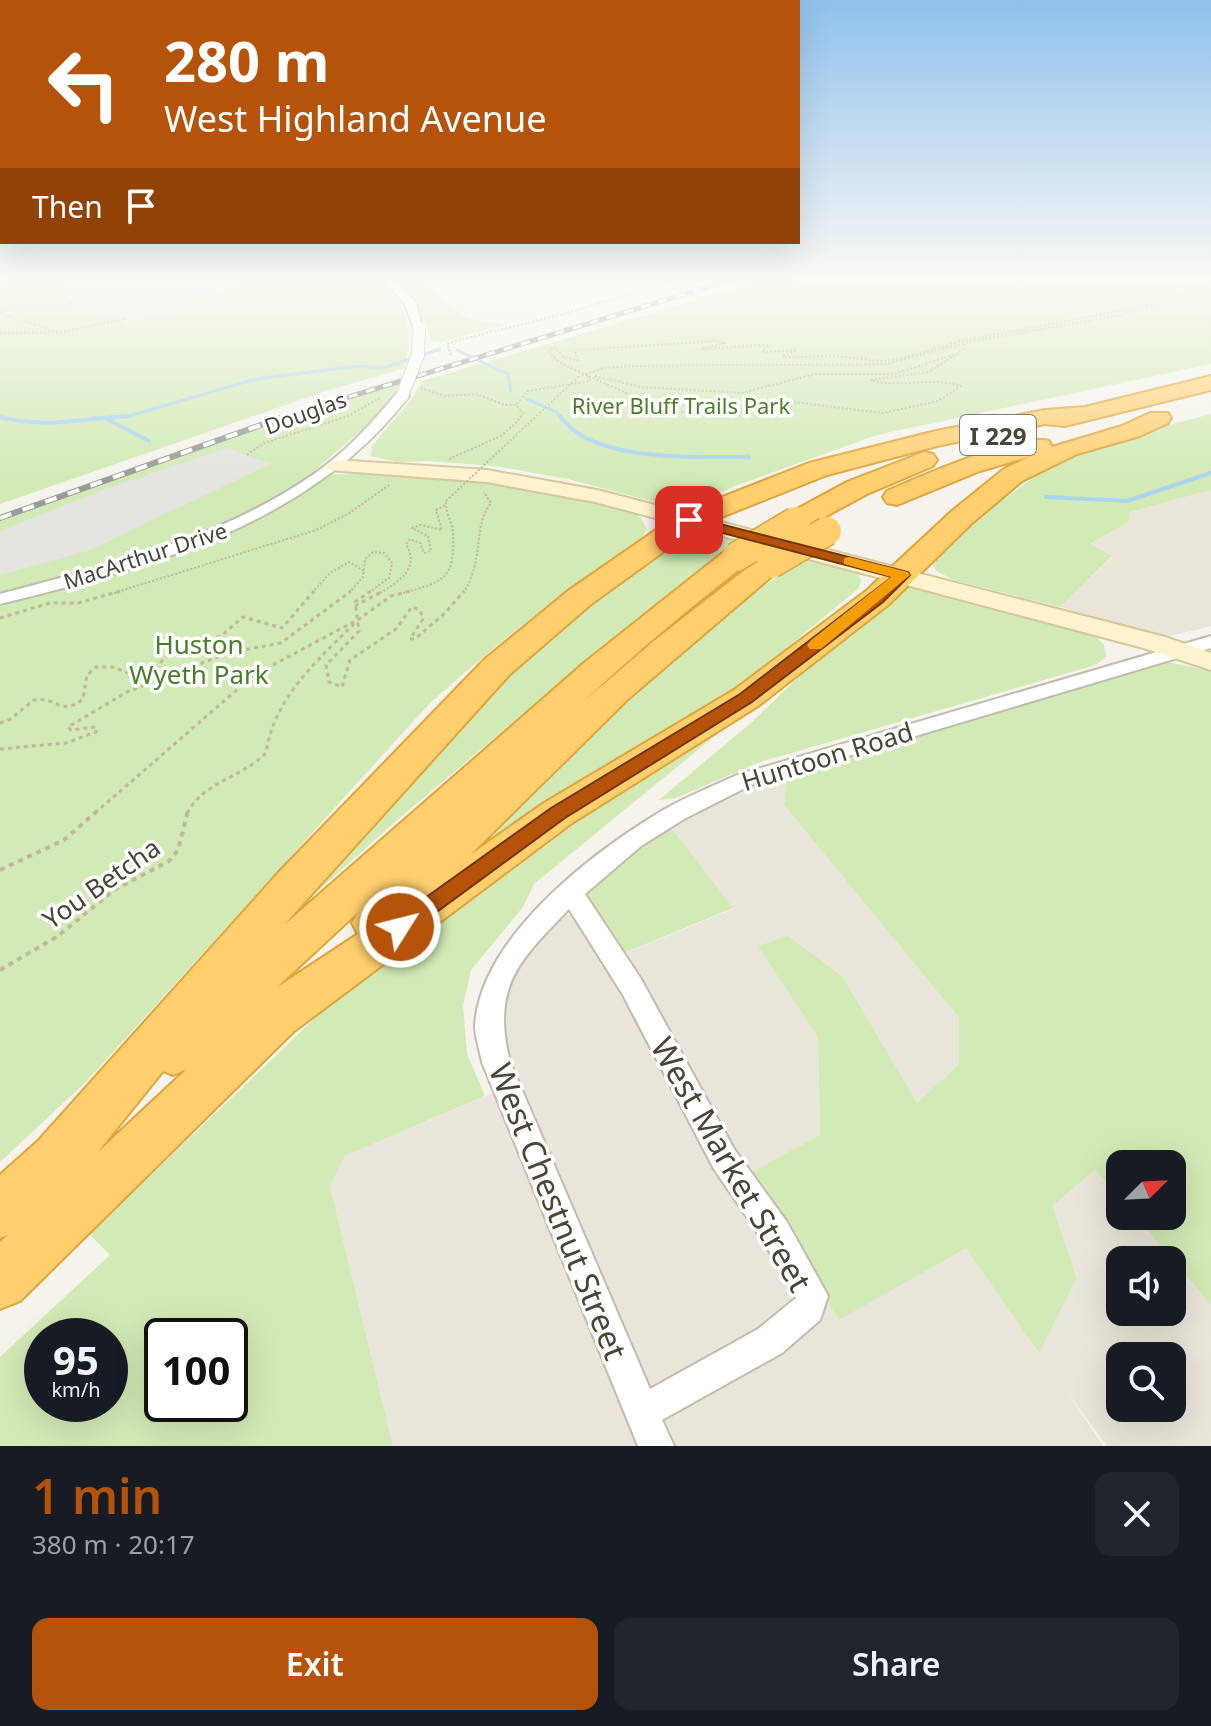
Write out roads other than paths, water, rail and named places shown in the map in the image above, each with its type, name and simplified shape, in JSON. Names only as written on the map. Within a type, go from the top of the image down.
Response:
[{"type":"highway","name":"I 229","points":[[0,1281],[796,521],[857,488],[942,453],[1211,383]]},
{"type":"highway","name":"I 229","points":[[0,1211],[596,671],[670,608],[754,560],[827,531],[886,501],[971,465],[1211,405]]},
{"type":"highway","points":[[58,1156],[294,884],[497,667],[579,598],[689,520],[818,469],[869,454],[1045,417],[1086,414]]},
{"type":"highway","points":[[275,1018],[558,813],[746,698],[877,598],[989,493],[1013,475],[1068,449],[1131,431],[1159,418]]},
{"type":"street","name":"MacArthur Drive","points":[[0,599],[130,564],[207,538],[297,493],[336,466],[367,438],[418,355],[418,346]]},
{"type":"street","points":[[336,466],[553,486],[903,575],[1181,651],[1211,662]]},
{"type":"street","name":"Huntoon Road","points":[[503,973],[516,948],[571,892],[633,840],[676,813],[756,775],[1211,642]]},
{"type":"street","name":"West Market Street","points":[[571,892],[632,987],[724,1159],[776,1233],[812,1296],[809,1309],[770,1341],[641,1413]]},
{"type":"street","name":"West Chestnut Street","points":[[503,973],[496,986],[488,1028],[496,1062],[656,1446]]},
{"type":"waterway","points":[[129,416],[256,379],[357,366],[384,368],[440,349]]},
{"type":"waterway","points":[[457,350],[508,374],[511,391]]},
{"type":"waterway","points":[[527,399],[557,412],[561,418]]},
{"type":"waterway","points":[[3,418],[0,417],[47,422],[129,416]]},
{"type":"waterway","points":[[94,418],[129,416]]},
{"type":"waterway","points":[[560,416],[575,432],[596,443],[621,450],[675,456],[749,457]]},
{"type":"waterway","points":[[107,419],[149,441]]},
{"type":"waterway","points":[[1046,497],[1127,501],[1211,473]]},
{"type":"railway","points":[[283,417],[514,346]]},
{"type":"railway","points":[[0,518],[283,417]]},
{"type":"park label","name":"River Bluff Trails Park","points":[[681,405]]},
{"type":"park label","name":"Huston Wyeth Park","points":[[199,659]]}]
